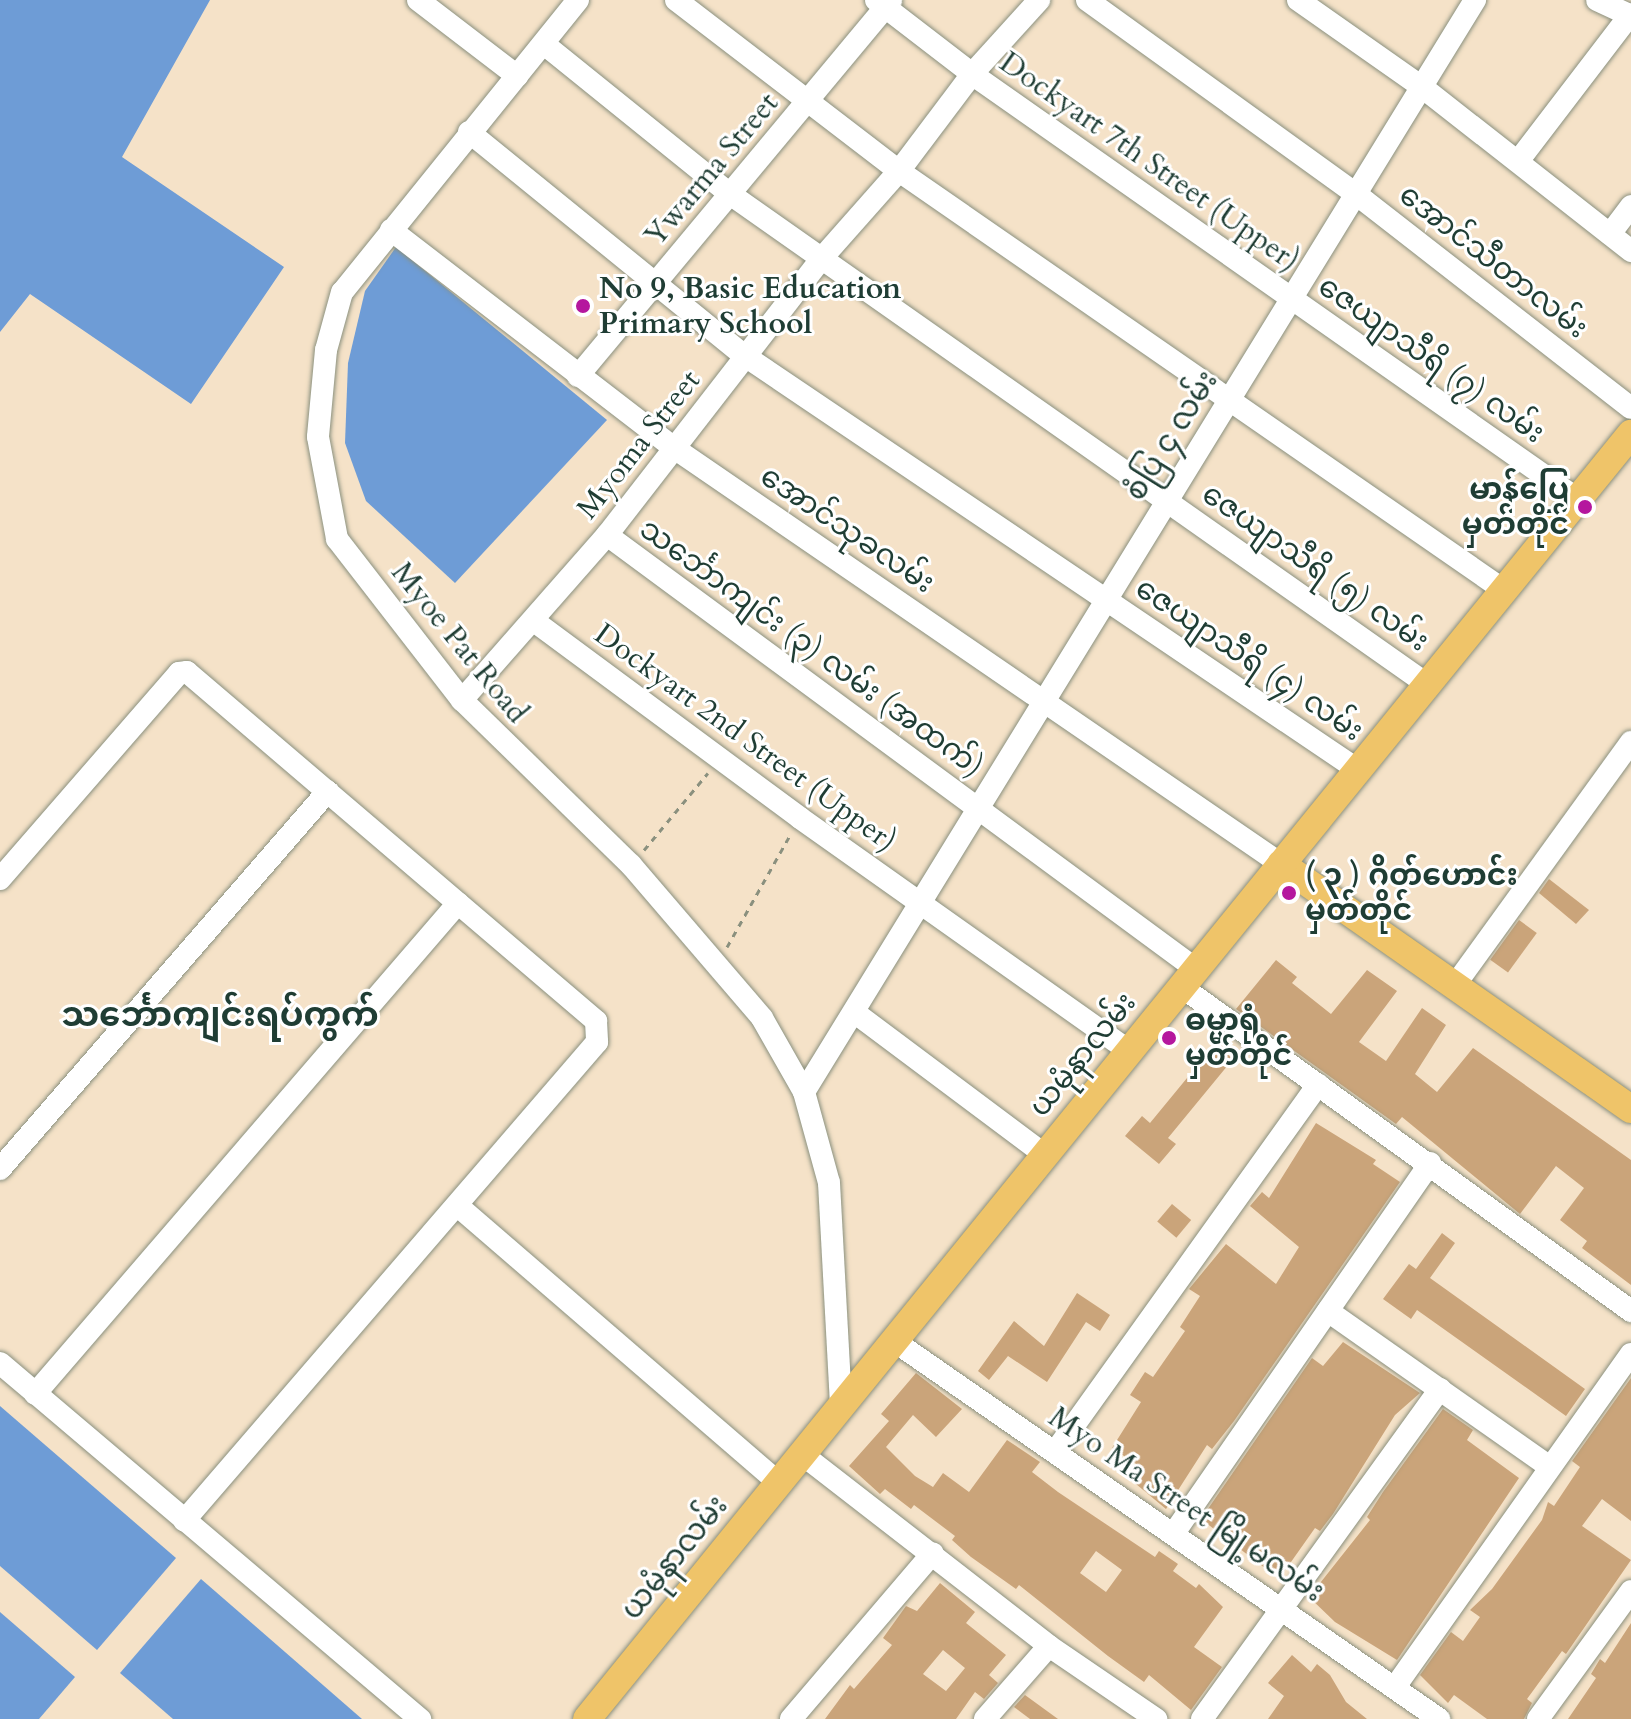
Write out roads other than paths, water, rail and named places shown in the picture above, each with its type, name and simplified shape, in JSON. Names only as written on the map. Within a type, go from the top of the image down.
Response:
[{"type":"main road","name":"ယမုံနာလမ်း","points":[[587,1719],[841,1407],[897,1343],[1128,1050],[1190,979],[1505,591],[1576,498],[1631,434]]},
{"type":"main road","points":[[1281,864],[1631,1109]]},
{"type":"street","points":[[418,0],[517,76]]},
{"type":"street","name":"Myoe Pat Road","points":[[578,0],[342,292],[326,350],[318,437],[337,539],[462,700],[631,865],[762,1018],[804,1092],[829,1183],[841,1407]]},
{"type":"street","points":[[676,0],[899,171],[1505,591]]},
{"type":"street","name":"Myoma Street","points":[[462,700],[607,535],[677,450],[822,258],[899,171],[972,74],[1039,0]]},
{"type":"street","name":"အောင်သီတာလမ်း","points":[[1087,0],[1356,194],[1631,408]]},
{"type":"street","points":[[1298,0],[1519,160],[1631,251]]},
{"type":"street","name":"စံပြ ၄ လမ်း","points":[[804,1092],[1475,0]]},
{"type":"street","points":[[1519,160],[1631,15],[1597,0]]},
{"type":"street","name":"Ywarma Street","points":[[578,376],[807,102],[884,2]]},
{"type":"street","name":"Dockyart 7th Street (Upper)","points":[[884,2],[972,74],[1292,299]]},
{"type":"street","name":"ဇေယျာသီရိ (၅) လမ်း","points":[[544,44],[730,194],[1428,685]]},
{"type":"street","name":"ဇေယျာသီရိ (၄) လမ်း","points":[[469,132],[745,356],[1358,770]]},
{"type":"street","points":[[1610,234],[1631,206]]},
{"type":"street","name":"အောင်သုခလမ်း","points":[[391,230],[677,450],[1281,864]]},
{"type":"street","name":"ဇေယျာသီရိ (၇) လမ်း","points":[[1292,299],[1576,498]]},
{"type":"street","name":"သင်္ဘောကျင်း (၃) လမ်း (အထက်)","points":[[607,535],[978,809],[1318,1085],[1631,1311]]},
{"type":"street","name":"Dockyart 2nd Street (Upper)","points":[[534,621],[800,818],[1128,1050]]},
{"type":"street","points":[[0,879],[183,671],[191,673],[596,1021],[599,1034],[458,1206],[184,1521]]},
{"type":"street","points":[[1455,985],[1631,742]]},
{"type":"street","points":[[0,1169],[328,791]]},
{"type":"street","points":[[35,1394],[458,903]]},
{"type":"street","points":[[854,1012],[1045,1155]]},
{"type":"street","points":[[1055,1452],[1318,1085]]},
{"type":"street","points":[[1174,1533],[1430,1163]]},
{"type":"street","points":[[458,1206],[780,1484]]},
{"type":"street","points":[[1328,1311],[1550,1467]]},
{"type":"street","name":"Myo Ma Street မြို့မလမ်း","points":[[897,1343],[1283,1607],[1439,1719]]},
{"type":"street","points":[[1395,1687],[1631,1354]]},
{"type":"street","points":[[0,1363],[420,1719]]},
{"type":"street","points":[[1202,1719],[1440,1389]]},
{"type":"street","points":[[803,1455],[1049,1646],[1156,1719]]},
{"type":"street","points":[[791,1719],[933,1553]]},
{"type":"street","points":[[1538,1719],[1631,1591]]},
{"type":"street","points":[[985,1719],[1049,1646]]},
{"type":"water","points":[[0,0],[210,0],[122,157],[284,267],[191,404],[30,294],[0,332]]},
{"type":"water","points":[[396,247],[607,420],[455,583],[366,501],[345,443],[348,363],[365,291]]},
{"type":"water","points":[[0,1406],[176,1558],[97,1650],[0,1566]]},
{"type":"water","points":[[201,1579],[362,1719],[173,1719],[120,1673]]},
{"type":"water","points":[[0,1612],[75,1677],[39,1719],[0,1719]]},
{"type":"place","name":"No 9, Basic Education Primary School","points":[[583,306]]},
{"type":"place","name":"မာန်ပြေ မှတ်တိုင်","points":[[1585,507]]},
{"type":"place","name":"( ၃ ) ဂိတ်ဟောင်း မှတ်တိုင်","points":[[1289,893]]},
{"type":"place","name":"ဓမ္မာရုံ မှတ်တိုင်","points":[[1169,1038]]},
{"type":"district","name":"သင်္ဘောကျင်းရပ်ကွက်","points":[[220,1016]]}]
